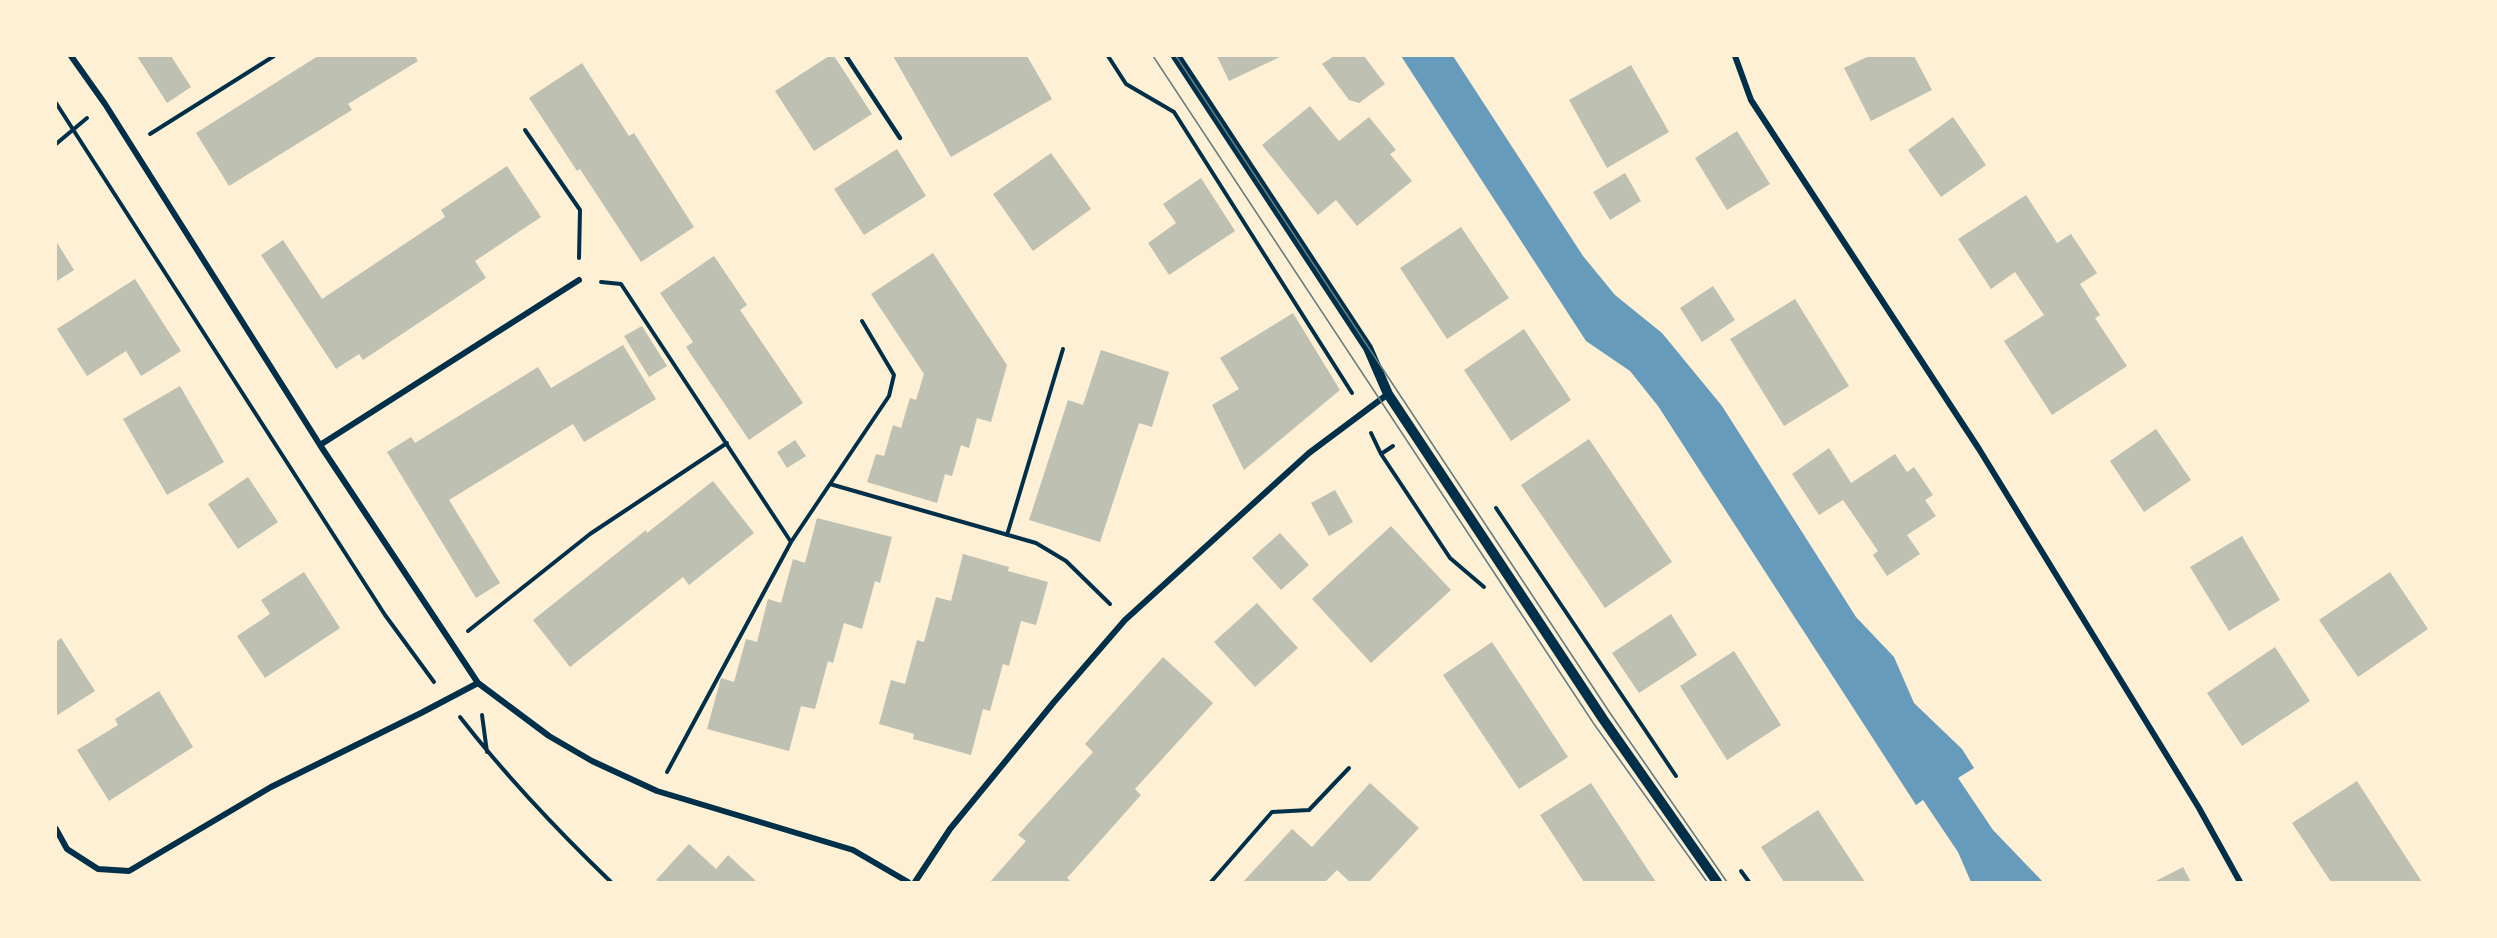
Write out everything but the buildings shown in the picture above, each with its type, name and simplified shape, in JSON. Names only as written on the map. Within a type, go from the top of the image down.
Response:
[{"type":"street","points":[[71,56],[132,146],[320,445],[478,683],[549,736],[592,761],[657,791],[853,850],[908,882]]},
{"type":"street","points":[[1176,56],[1368,348],[1388,394],[1603,719],[1717,882]]},
{"type":"street","points":[[1735,56],[1751,100],[1979,449],[2199,808],[2240,882]]},
{"type":"street","points":[[320,445],[579,279]]},
{"type":"street","points":[[915,882],[950,829],[1125,620],[1309,453],[1388,394]]},
{"type":"street","points":[[56,830],[67,849],[98,869],[129,871],[271,787],[478,683]]},
{"type":"lane","points":[[846,56],[900,138]]},
{"type":"path","points":[[132,146],[274,56]]},
{"type":"path","points":[[1108,56],[1126,84],[1174,112],[1349,386],[1381,454],[1450,558],[1484,587]]},
{"type":"path","points":[[56,103],[385,615],[487,753],[550,823],[610,882]]},
{"type":"path","points":[[56,144],[105,104]]},
{"type":"path","points":[[525,130],[580,210],[579,279],[621,284],[791,542]]},
{"type":"path","points":[[657,791],[791,542],[889,396],[894,375],[862,321]]},
{"type":"path","points":[[1007,535],[1063,348]]},
{"type":"path","points":[[451,645],[590,534],[727,444]]},
{"type":"path","points":[[830,484],[1036,543],[1066,561],[1125,620]]},
{"type":"path","points":[[1495,506],[1679,781]]},
{"type":"path","points":[[1210,882],[1272,812],[1309,810],[1348,768]]},
{"type":"path","points":[[1736,865],[1749,882]]},
{"type":"water","points":[[1401,56],[1453,56],[1583,256],[1615,295],[1662,333],[1722,406],[1856,617],[1894,657],[1914,703],[1962,749],[1974,768],[1958,778],[1993,830],[2043,882],[1971,882],[1958,852],[1923,800],[1916,805],[1658,406],[1630,371],[1586,341]]},
{"type":"tram line","points":[[1153,56],[1594,724],[1707,882]]},
{"type":"tram line","points":[[1176,56],[1610,713],[1727,882]]}]
